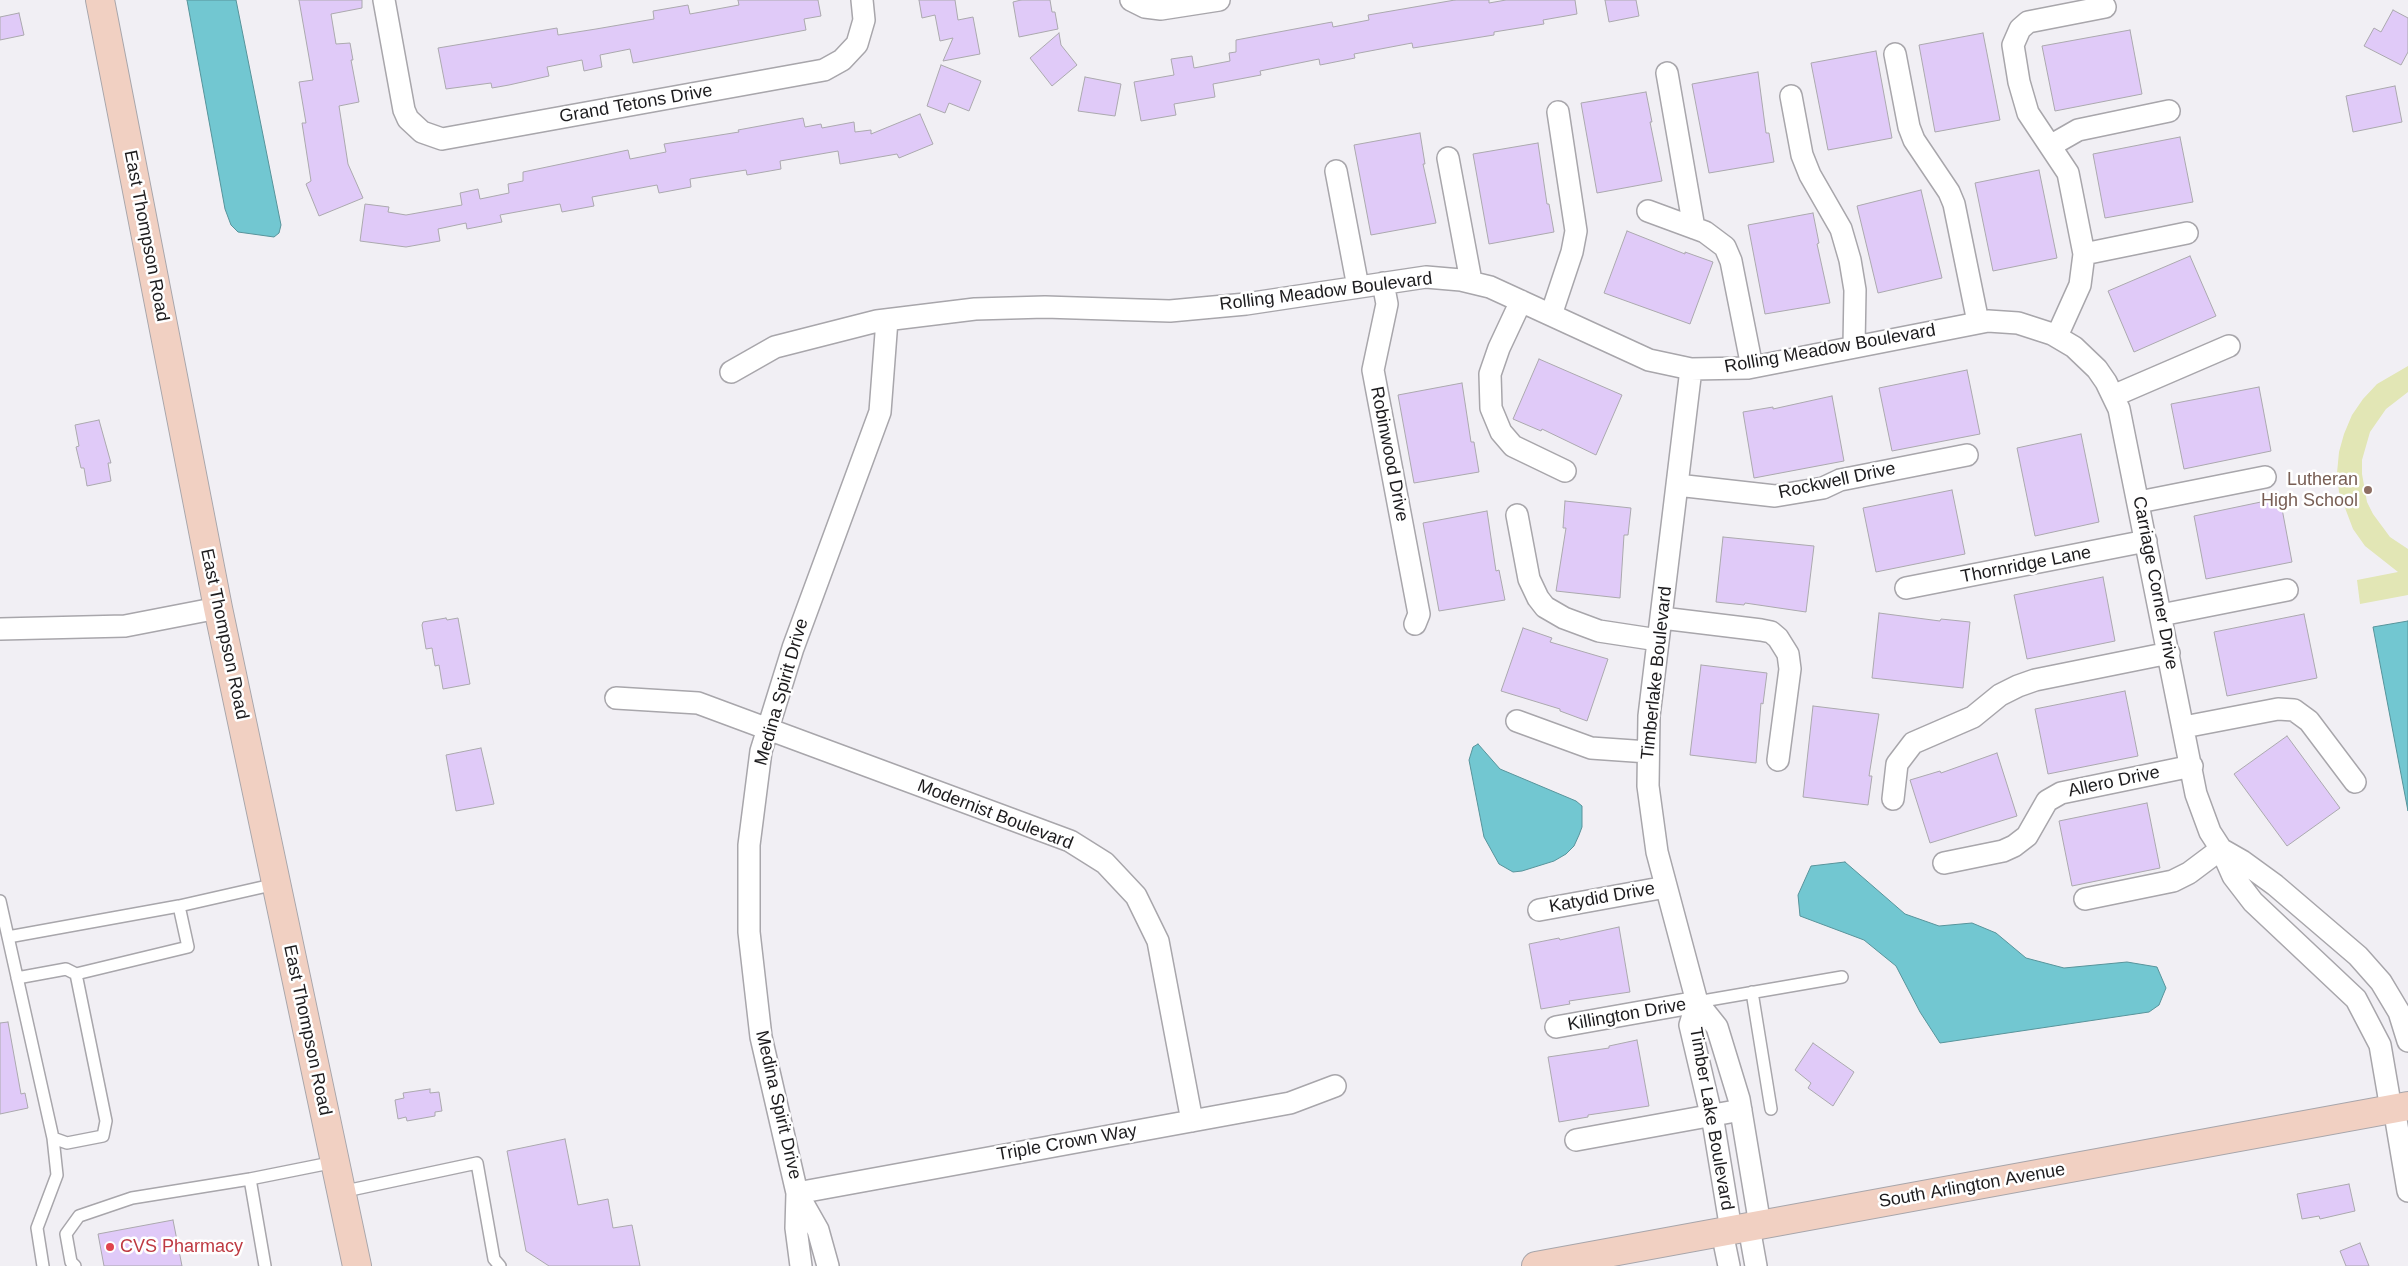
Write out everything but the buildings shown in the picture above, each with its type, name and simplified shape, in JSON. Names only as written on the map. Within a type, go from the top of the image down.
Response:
[{"type":"main road","name":"East Thompson Road","points":[[100,0],[218,608],[357,1266]]},
{"type":"main road","name":"South Arlington Avenue","points":[[1536,1266],[2398,1107]]},
{"type":"street","name":"Grand Tetons Drive","points":[[384,0],[402,101],[408,119],[416,128],[432,136],[451,138],[824,70],[842,60],[852,51],[863,26],[862,0]]},
{"type":"street","points":[[1131,0],[1145,7],[1161,9],[1219,0]]},
{"type":"street","points":[[2057,336],[2080,284],[2084,254],[2070,182],[2061,160],[2033,122],[2024,103],[2014,55],[2014,39],[2020,29],[2028,22],[2105,6]]},
{"type":"street","points":[[1896,54],[1909,127],[1914,140],[1949,192],[1954,204],[1978,322]]},
{"type":"street","points":[[1667,73],[1694,228]]},
{"type":"street","points":[[1791,96],[1802,155],[1810,175],[1841,230],[1850,260],[1855,290],[1854,346]]},
{"type":"street","points":[[1551,315],[1572,252],[1576,231],[1558,112]]},
{"type":"street","points":[[2050,146],[2078,130],[2169,112]]},
{"type":"street","points":[[1448,158],[1471,282]]},
{"type":"street","points":[[1336,172],[1358,287]]},
{"type":"street","points":[[1648,210],[1694,228],[1716,239],[1725,247],[1731,261],[1752,367]]},
{"type":"street","points":[[2084,254],[2187,233]]},
{"type":"street","name":"Rolling Meadow Boulevard","points":[[731,372],[775,347],[886,320],[975,309],[1045,307],[1170,311],[1246,304],[1426,276],[1471,282],[1521,301],[1649,360],[1692,369],[1721,370],[1752,367],[1978,322],[2018,323],[2033,326],[2057,336]]},
{"type":"street","name":"Robinwood Drive","points":[[1383,282],[1387,304],[1373,370],[1419,614],[1415,624]]},
{"type":"street","points":[[1521,301],[1498,348],[1490,374],[1491,408],[1501,432],[1513,446],[1565,471]]},
{"type":"street","name":"Medina Spirit Drive","points":[[801,1266],[796,1228],[797,1193],[760,1037],[749,932],[749,845],[761,751],[793,648],[880,412],[886,320]]},
{"type":"street","name":"Carriage Corner Drive","points":[[2057,336],[2086,357],[2106,382],[2123,422],[2192,766],[2202,812],[2210,832],[2233,876],[2253,902],[2356,999],[2380,1045],[2398,1107],[2408,1191]]},
{"type":"street","points":[[2113,396],[2229,346]]},
{"type":"street","name":"Timberlake Boulevard","points":[[1692,369],[1649,716],[1648,752],[1649,803],[1666,887],[1697,1002]]},
{"type":"street","name":"Rockwell Drive","points":[[1678,485],[1775,496],[1823,488],[1840,480],[1966,455]]},
{"type":"street","points":[[2139,502],[2265,477]]},
{"type":"street","points":[[1517,515],[1529,579],[1538,598],[1545,607],[1564,618],[1599,631],[1658,640]]},
{"type":"street","name":"Thornridge Lane","points":[[1906,588],[2146,541]]},
{"type":"street","points":[[2161,615],[2287,590]]},
{"type":"street","points":[[0,629],[125,626],[218,608]]},
{"type":"street","points":[[1662,618],[1771,632],[1781,642],[1788,654],[1790,669],[1778,760]]},
{"type":"street","points":[[1893,799],[1897,764],[1913,743],[1968,720],[2012,688],[2036,680],[2169,653]]},
{"type":"street","name":"Modernist Boulevard","points":[[616,698],[698,703],[1070,841],[1105,863],[1136,896],[1158,941],[1192,1121]]},
{"type":"street","points":[[2184,727],[2278,709],[2294,710],[2309,721],[2355,782]]},
{"type":"street","points":[[1517,721],[1591,748],[1648,752]]},
{"type":"street","name":"Allero Drive","points":[[1944,863],[1999,852],[2014,846],[2026,836],[2047,801],[2062,792],[2192,766]]},
{"type":"street","points":[[2085,899],[2173,881],[2222,852]]},
{"type":"street","name":"Carriage Corner Drive","points":[[2222,852],[2242,861],[2275,885],[2358,956],[2381,982],[2399,1012],[2408,1040]]},
{"type":"street","name":"Katydid Drive","points":[[1539,910],[1666,887]]},
{"type":"street","name":"Killington Drive","points":[[1556,1028],[1697,1002]]},
{"type":"street","name":"Timber Lake Boulevard","points":[[1697,1002],[1717,1027],[1741,1110],[1741,1228],[1729,1266]]},
{"type":"street","name":"Timber Lake Boulevard","points":[[1697,1002],[1690,1025],[1711,1115],[1741,1228],[1756,1266]]},
{"type":"street","name":"Triple Crown Way","points":[[797,1193],[1290,1103],[1335,1086]]},
{"type":"street","points":[[1576,1140],[1741,1110]]},
{"type":"street","name":"Medina Spirit Drive","points":[[797,1193],[818,1230],[828,1266]]},
{"type":"lane","points":[[8,937],[179,906],[276,884]]},
{"type":"lane","points":[[0,900],[53,1138],[57,1175],[37,1228],[43,1266]]},
{"type":"lane","points":[[17,978],[66,969],[76,974],[188,947],[179,906]]},
{"type":"lane","points":[[53,1138],[67,1143],[103,1136],[106,1121],[76,974]]},
{"type":"lane","points":[[1697,1002],[1842,977]]},
{"type":"lane","points":[[1752,992],[1771,1109]]},
{"type":"lane","points":[[75,1266],[71,1262],[66,1234],[79,1216],[132,1198],[250,1179],[335,1162]]},
{"type":"lane","points":[[341,1192],[477,1164],[494,1259],[500,1266]]},
{"type":"lane","points":[[250,1179],[265,1266]]},
{"type":"green space","points":[[2408,366],[2408,392],[2386,409],[2370,432],[2362,460],[2362,474],[2367,502],[2373,514],[2390,537],[2408,549],[2408,595],[2360,604],[2357,580],[2398,572],[2365,546],[2353,529],[2339,492],[2337,473],[2339,452],[2352,415],[2363,399],[2377,384]]},
{"type":"water","points":[[187,0],[236,0],[281,225],[279,233],[274,237],[238,232],[231,225],[225,209]]},
{"type":"water","points":[[2408,621],[2408,811],[2373,627]]},
{"type":"water","points":[[1478,744],[1500,769],[1576,801],[1582,806],[1582,827],[1574,846],[1566,854],[1554,861],[1522,871],[1513,872],[1499,864],[1484,837],[1469,760],[1473,747]]},
{"type":"water","points":[[1845,862],[1905,914],[1939,926],[1972,923],[1996,933],[2026,958],[2064,968],[2127,962],[2157,967],[2166,988],[2159,1005],[2149,1012],[1940,1043],[1920,1012],[1896,966],[1864,940],[1800,916],[1798,895],[1811,866]]},
{"type":"place","name":"Lutheran High School","points":[[2368,490]]},
{"type":"place","name":"CVS Pharmacy","points":[[110,1247]]}]
